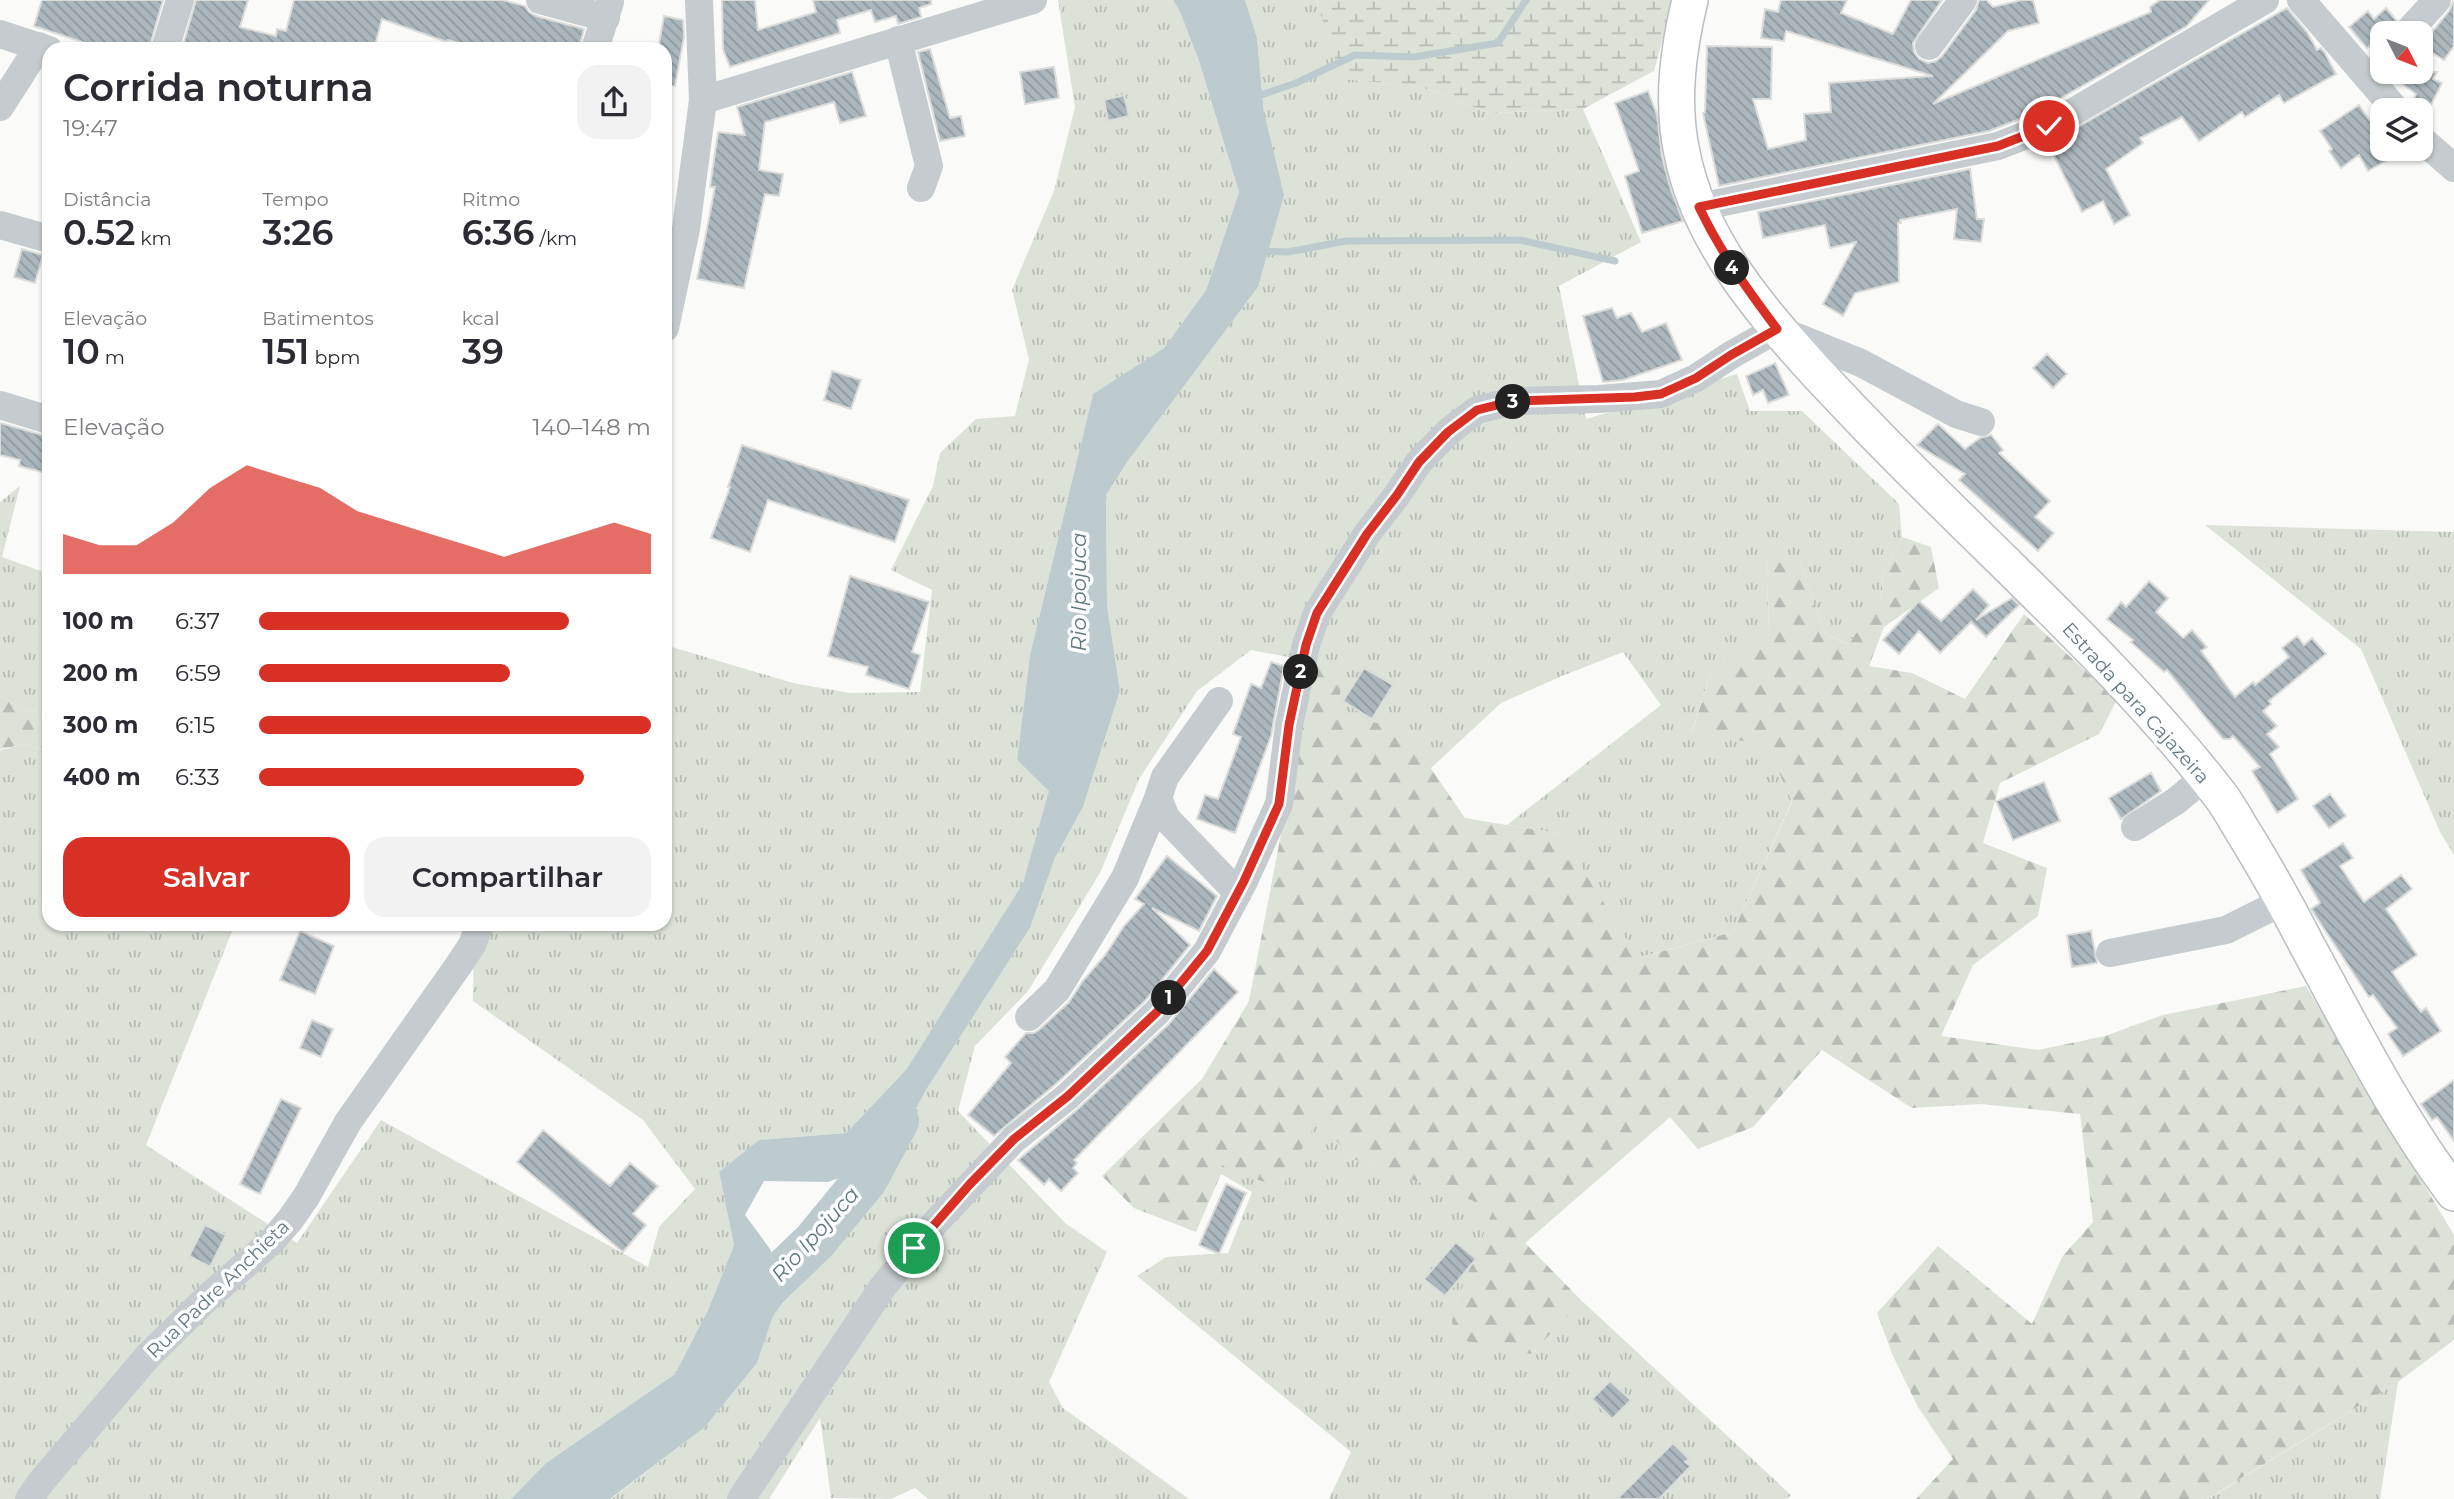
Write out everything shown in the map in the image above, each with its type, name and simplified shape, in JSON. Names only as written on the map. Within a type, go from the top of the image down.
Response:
[{"type":"main road","name":"Estrada para Cajazeira","points":[[1690,0],[1683,30],[1676,103],[1682,154],[1699,207],[1729,263],[1777,329],[1867,426],[2090,648],[2221,797],[2284,901],[2358,1039],[2416,1138],[2454,1193]]},
{"type":"street","points":[[167,42],[180,0]]},
{"type":"street","points":[[540,0],[608,9],[597,42]]},
{"type":"street","points":[[672,295],[686,229],[703,100],[699,0]]},
{"type":"street","points":[[703,100],[1033,0]]},
{"type":"street","points":[[1928,46],[1964,0]]},
{"type":"street","points":[[1699,207],[1998,146],[2049,126],[2265,0]]},
{"type":"street","points":[[2301,0],[2370,65]]},
{"type":"street","points":[[2418,21],[2437,0]]},
{"type":"street","points":[[0,34],[42,47]]},
{"type":"street","points":[[898,40],[929,166],[921,188]]},
{"type":"street","points":[[0,107],[42,51]]},
{"type":"street","points":[[2433,149],[2454,168]]},
{"type":"street","points":[[0,225],[42,237]]},
{"type":"street","points":[[741,1499],[881,1288],[921,1240],[1014,1139],[1068,1096],[1157,1012],[1207,951],[1238,893],[1279,804],[1289,725],[1306,645],[1317,613],[1367,534],[1419,462],[1438,442],[1477,410],[1513,401],[1661,394],[1696,378],[1777,329],[1861,363],[1956,414],[1981,422]]},
{"type":"street","points":[[0,405],[42,418]]},
{"type":"street","points":[[1029,1017],[1057,990],[1125,878],[1165,777],[1219,701]]},
{"type":"street","points":[[2135,827],[2176,801],[2205,777]]},
{"type":"street","points":[[1158,798],[1166,818],[1238,893]]},
{"type":"street","points":[[2110,953],[2226,930],[2284,901]]},
{"type":"street","name":"Rua Padre Anchieta","points":[[29,1499],[149,1356],[207,1298],[272,1241],[290,1220],[348,1122],[458,966],[472,945],[477,931]]},
{"type":"green space","points":[[1058,0],[1173,0],[1199,61],[1239,192],[1206,290],[1164,348],[1093,394],[1030,655],[1017,760],[1050,791],[1023,883],[915,1061],[846,1133],[760,1140],[719,1172],[734,1245],[708,1310],[675,1374],[546,1463],[511,1499],[0,1499],[0,750],[26,744],[42,750],[42,931],[232,931],[146,1145],[297,1243],[381,1120],[648,1267],[659,1227],[695,1189],[643,1120],[473,1001],[474,931],[672,931],[672,647],[793,683],[850,693],[920,692],[932,590],[891,570],[933,486],[940,453],[976,419],[1015,416],[1029,359],[1012,290],[1054,191],[1075,107]]},
{"type":"green space","points":[[1245,0],[1316,0],[1343,79],[1418,86],[1490,113],[1583,109],[1641,242],[1559,286],[1586,419],[1737,374],[1750,411],[1802,411],[1899,504],[1902,537],[1883,576],[1881,604],[1848,644],[1825,634],[1800,563],[1766,557],[1769,631],[1711,671],[1692,732],[1768,745],[1792,801],[1733,932],[1637,958],[1561,834],[1507,825],[1661,705],[1623,652],[1501,703],[1431,768],[1337,714],[1314,662],[1251,650],[1197,691],[1139,779],[1100,873],[1028,991],[975,1046],[958,1111],[1065,1223],[1107,1252],[1049,1382],[1063,1408],[1189,1499],[928,1499],[915,1488],[891,1499],[831,1498],[820,1418],[769,1499],[611,1499],[705,1427],[757,1363],[783,1287],[874,1186],[926,1090],[1030,928],[1055,858],[1083,807],[1120,691],[1107,605],[1106,495],[1128,461],[1258,287],[1264,113],[1257,38]]},
{"type":"green space","points":[[1316,0],[1673,0],[1654,71],[1583,109],[1490,113],[1418,86],[1342,79]]},
{"type":"green space","points":[[20,486],[2,557],[42,571],[42,713],[25,710],[0,696],[0,502]]},
{"type":"green space","points":[[2205,525],[2454,532],[2454,855],[2440,832],[2361,649]]},
{"type":"green space","points":[[1902,537],[1931,547],[1939,588],[1884,627],[1869,666],[1912,673],[1965,699],[2024,614],[2117,700],[2099,734],[2000,783],[1983,843],[2047,868],[2038,916],[1973,965],[1941,1036],[2038,1050],[2105,1036],[2163,1015],[2306,986],[2454,1235],[2454,1340],[2398,1382],[2207,1499],[1916,1499],[1953,1459],[1918,1407],[1893,1356],[1877,1313],[1938,1246],[2032,1324],[2062,1257],[2093,1222],[2080,1114],[1981,1104],[1912,1108],[1822,1050],[1753,1127],[1698,1149],[1670,1117],[1525,1243],[1582,1301],[1531,1354],[1451,1338],[1454,1308],[1494,1208],[1353,1159],[1317,1120],[1281,1189],[1222,1165],[1221,1174],[1196,1232],[1134,1208],[1102,1176],[1202,1079],[1249,1001],[1314,662],[1343,674],[1337,714],[1404,729],[1465,818],[1561,834],[1638,958],[1733,932],[1792,802],[1767,745],[1692,733],[1711,671],[1769,630],[1766,556],[1800,563],[1825,634],[1847,644],[1881,604],[1883,576]]},
{"type":"green space","points":[[0,696],[25,710],[42,713],[42,750],[26,744],[0,749]]},
{"type":"green space","points":[[1316,1119],[1353,1159],[1495,1208],[1454,1308],[1531,1354],[1582,1301],[1791,1495],[1787,1499],[1329,1499],[1351,1452],[1137,1276],[1166,1257],[1228,1253],[1252,1192],[1221,1174],[1221,1165]]},
{"type":"green space","points":[[2398,1382],[2380,1499],[2208,1499]]},
{"type":"water","points":[[1173,0],[1245,0],[1257,38],[1264,113],[1284,195],[1258,287],[1128,461],[1106,495],[1107,605],[1120,691],[1083,807],[1055,858],[1030,928],[926,1090],[888,1161],[828,1182],[764,1181],[745,1215],[770,1249],[783,1287],[757,1363],[705,1427],[610,1499],[511,1499],[546,1463],[675,1374],[708,1310],[734,1245],[719,1172],[759,1140],[846,1133],[907,1069],[1023,883],[1049,791],[1017,760],[1030,655],[1093,394],[1164,348],[1206,290],[1239,192],[1199,61]]},
{"type":"building","points":[[42,0],[163,0],[151,42],[82,42],[34,26]]},
{"type":"building","points":[[196,0],[248,0],[240,27],[276,36],[277,29],[286,31],[294,0],[502,0],[525,6],[536,16],[584,29],[581,42],[447,42],[382,19],[376,42],[184,42]]},
{"type":"building","points":[[722,0],[755,0],[758,30],[816,12],[813,0],[931,0],[931,4],[919,8],[921,17],[898,24],[896,16],[875,22],[871,10],[837,20],[840,33],[730,67],[723,49]]},
{"type":"building","points":[[1781,0],[1847,0],[1841,13],[1893,34],[1911,0],[1942,0],[1913,43],[1914,52],[1919,59],[1928,63],[1942,56],[1976,10],[1979,0],[1986,0],[1993,7],[2033,0],[2039,23],[2008,31],[1933,104],[2151,12],[2150,7],[2160,0],[2209,0],[2187,26],[2033,114],[1989,131],[1719,186],[1703,113],[1707,46],[1772,47],[1771,99],[1753,99],[1768,149],[1806,140],[1804,114],[1831,112],[1829,83],[1933,76],[1786,31],[1784,41],[1761,38],[1765,9],[1778,12]]},
{"type":"building","points":[[2454,0],[2454,46],[2444,60],[2433,53],[2433,31]]},
{"type":"building","points":[[2287,8],[2307,32],[2317,50],[2321,48],[2325,53],[2336,74],[2284,103],[2279,95],[2245,117],[2242,112],[2199,141],[2182,117],[2140,138],[2143,143],[2106,169],[2130,215],[2114,224],[2103,201],[2082,212],[2048,144]]},
{"type":"building","points":[[2386,8],[2396,20],[2370,21],[2370,46],[2367,48],[2349,27],[2368,11],[2374,19]]},
{"type":"building","points":[[664,16],[683,20],[684,37],[675,86],[672,86],[672,42],[659,42]]},
{"type":"building","points":[[930,49],[950,118],[961,116],[965,136],[940,141],[918,52]]},
{"type":"building","points":[[1054,67],[1059,98],[1025,104],[1020,72]]},
{"type":"building","points":[[852,72],[866,116],[840,123],[834,102],[765,122],[759,170],[783,174],[779,196],[765,194],[744,288],[697,279],[715,187],[710,187],[718,132],[745,135],[737,107]]},
{"type":"building","points":[[2433,79],[2442,83],[2433,101],[2433,98],[2414,98],[2416,94],[2403,84],[2433,84]]},
{"type":"building","points":[[1648,91],[1657,115],[1662,157],[1683,221],[1642,233],[1625,176],[1639,171],[1615,103]]},
{"type":"building","points":[[1124,95],[1129,116],[1108,121],[1104,100]]},
{"type":"building","points":[[2359,105],[2370,121],[2370,161],[2386,161],[2368,171],[2359,155],[2341,168],[2320,131]]},
{"type":"building","points":[[1970,169],[1977,219],[1984,219],[1981,242],[1954,239],[1957,209],[1900,220],[1899,282],[1855,293],[1843,316],[1823,304],[1856,242],[1830,248],[1825,225],[1763,238],[1758,212]]},
{"type":"building","points":[[22,249],[42,255],[35,283],[14,277]]},
{"type":"building","points":[[1612,308],[1617,318],[1631,313],[1642,332],[1666,323],[1682,360],[1623,380],[1603,382],[1583,316]]},
{"type":"building","points":[[2047,354],[2067,374],[2053,388],[2033,368]]},
{"type":"building","points":[[1775,363],[1789,395],[1768,403],[1763,390],[1753,395],[1746,376]]},
{"type":"building","points":[[832,371],[861,380],[851,409],[824,400]]},
{"type":"building","points":[[0,423],[42,435],[42,472],[19,466],[20,460],[0,455]]},
{"type":"building","points":[[1938,424],[1965,449],[1980,438],[1991,435],[2003,450],[1999,453],[2050,501],[2035,517],[2054,533],[2038,551],[1959,480],[1965,474],[1917,445]]},
{"type":"building","points":[[742,445],[909,500],[895,542],[768,500],[750,552],[711,538]]},
{"type":"building","points":[[850,576],[929,602],[912,652],[920,655],[909,689],[866,675],[868,667],[828,656]]},
{"type":"building","points":[[2149,581],[2168,598],[2156,612],[2183,638],[2192,630],[2207,647],[2201,651],[2235,697],[2253,682],[2255,685],[2289,657],[2282,648],[2297,636],[2304,645],[2312,638],[2326,654],[2269,701],[2271,704],[2263,711],[2277,726],[2267,734],[2279,747],[2270,754],[2298,799],[2277,813],[2252,771],[2260,767],[2233,736],[2223,739],[2167,670],[2164,672],[2131,642],[2133,640],[2107,619],[2121,602],[2126,607]]},
{"type":"building","points":[[1973,589],[1989,605],[1976,620],[2012,598],[2019,605],[1986,637],[1971,622],[1940,653],[1919,631],[1899,654],[1883,640],[1919,601],[1941,621]]},
{"type":"building","points":[[1271,662],[1284,666],[1271,736],[1235,833],[1197,819],[1205,795],[1218,799],[1241,737],[1233,734],[1251,684],[1261,688]]},
{"type":"building","points":[[1364,668],[1393,685],[1372,719],[1343,701]]},
{"type":"building","points":[[2151,773],[2161,791],[2121,819],[2109,798]]},
{"type":"building","points":[[2044,782],[2060,821],[2013,840],[1996,801]]},
{"type":"building","points":[[2330,794],[2346,816],[2329,828],[2313,806]]},
{"type":"building","points":[[2343,843],[2353,858],[2340,866],[2364,902],[2401,875],[2412,889],[2386,909],[2417,955],[2392,972],[2421,1012],[2426,1008],[2441,1031],[2403,1056],[2388,1034],[2397,1028],[2373,995],[2369,997],[2311,909],[2320,903],[2301,870]]},
{"type":"building","points":[[1167,856],[1217,896],[1199,931],[1152,908],[1190,945],[1145,1001],[1057,1083],[994,1136],[968,1115],[1011,1063],[1005,1057],[1026,1033],[1034,1033],[1040,1029],[1069,1002],[1106,954],[1124,926],[1144,904],[1135,899]]},
{"type":"building","points":[[300,931],[334,946],[315,994],[280,980]]},
{"type":"building","points":[[2091,931],[2097,963],[2072,967],[2067,935]]},
{"type":"building","points":[[1214,969],[1238,992],[1074,1160],[1077,1163],[1073,1168],[1078,1173],[1061,1191],[1049,1179],[1044,1185],[1018,1160],[1079,1108],[1169,1024]]},
{"type":"building","points":[[312,1020],[333,1029],[321,1057],[300,1048]]},
{"type":"building","points":[[2454,1080],[2454,1141],[2437,1117],[2432,1120],[2421,1104]]},
{"type":"building","points":[[281,1099],[301,1108],[260,1194],[240,1184]]},
{"type":"building","points":[[543,1130],[610,1186],[630,1163],[658,1186],[633,1214],[646,1225],[623,1252],[517,1162]]},
{"type":"building","points":[[1226,1184],[1246,1193],[1219,1254],[1199,1245]]},
{"type":"building","points":[[205,1225],[226,1235],[210,1267],[189,1256]]},
{"type":"building","points":[[1456,1242],[1476,1259],[1445,1296],[1424,1279]]},
{"type":"building","points":[[1610,1381],[1631,1400],[1612,1419],[1592,1399]]},
{"type":"building","points":[[1673,1443],[1689,1459],[1685,1462],[1691,1466],[1659,1499],[1617,1499]]},
{"type":"waterway","points":[[1255,97],[1296,83],[1355,55],[1414,57],[1498,43],[1526,0]]},
{"type":"waterway","points":[[1259,251],[1288,252],[1346,241],[1520,240],[1615,261]]},
{"type":"waterway","name":"Rio Ipojuca","points":[[742,1323],[765,1289],[815,1241],[866,1179],[897,1121]]},
{"type":"route","points":[[914,1248],[1014,1139],[1068,1096],[1157,1012],[1207,951],[1244,881],[1279,804],[1289,725],[1306,645],[1317,613],[1341,571],[1419,462],[1448,432],[1477,410],[1513,401],[1661,394],[1696,378],[1777,329],[1736,275],[1699,207],[1947,158],[1998,146],[2049,126]]}]
